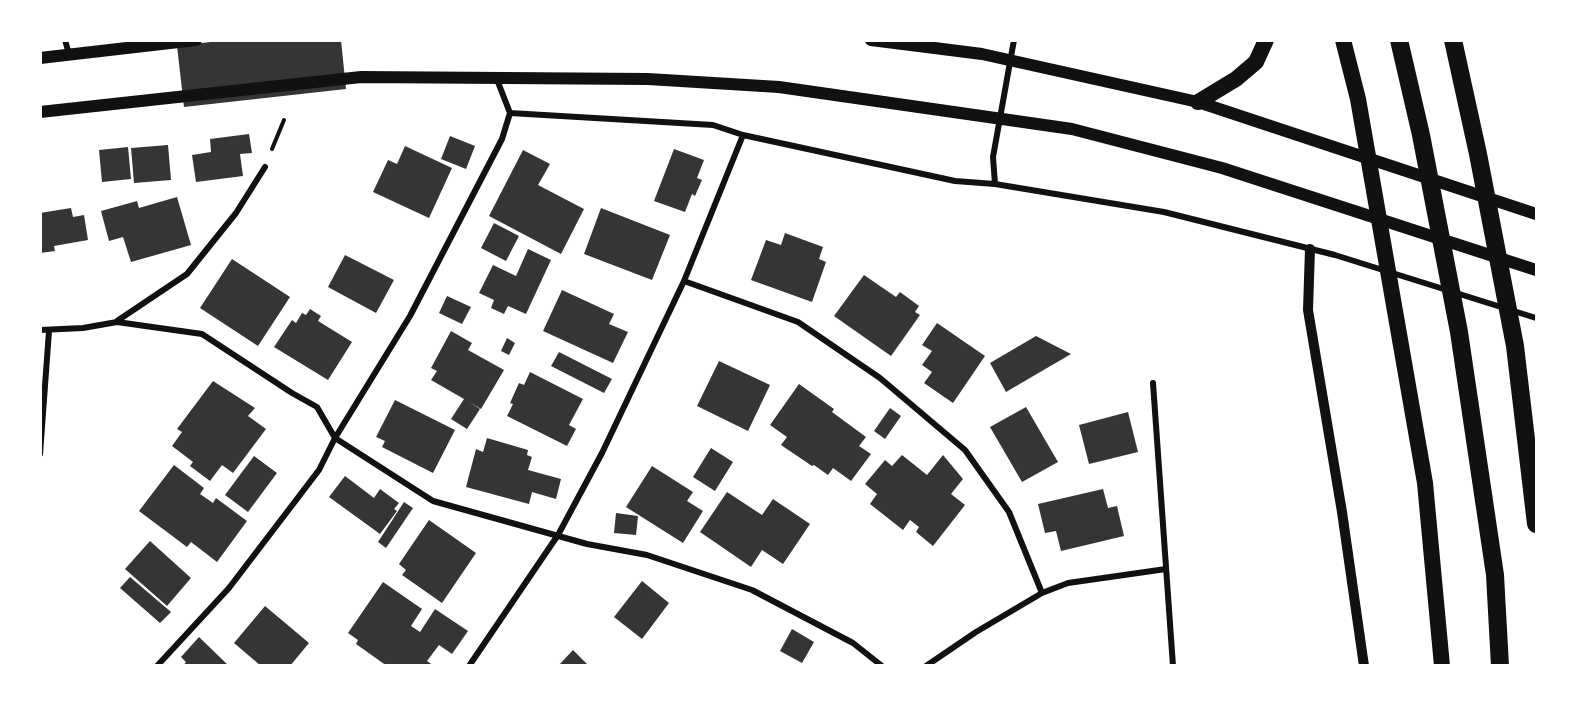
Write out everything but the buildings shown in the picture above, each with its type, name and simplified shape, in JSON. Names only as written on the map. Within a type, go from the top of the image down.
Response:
[{"type":"highway","points":[[1198,102],[1236,79],[1256,62],[1266,40]]},
{"type":"highway","points":[[1343,40],[1358,99],[1425,483],[1442,666]]},
{"type":"highway","points":[[1399,40],[1421,135],[1459,332],[1495,576],[1500,666]]},
{"type":"highway","points":[[1453,40],[1478,154],[1515,346],[1536,524]]},
{"type":"main road","points":[[40,58],[196,40]]},
{"type":"main road","points":[[871,40],[982,54],[1198,102],[1536,214]]},
{"type":"main road","points":[[40,112],[361,77],[648,79],[778,87],[1072,129],[1222,168],[1536,270]]},
{"type":"street","points":[[64,40],[69,54]]},
{"type":"street","points":[[995,184],[993,157],[1014,40]]},
{"type":"street","points":[[157,666],[230,588],[319,470],[335,438],[410,316],[502,139],[510,112],[496,77]]},
{"type":"street","points":[[510,112],[713,125],[743,135],[955,181],[995,184],[1164,212],[1335,255],[1536,318]]},
{"type":"street","points":[[469,666],[558,535],[607,442],[684,281],[743,135]]},
{"type":"street","points":[[117,322],[187,274],[237,213],[265,167]]},
{"type":"street","points":[[1310,249],[1308,310],[1342,512],[1364,666]]},
{"type":"street","points":[[684,281],[798,322],[880,378],[965,450],[1009,512],[1042,593]]},
{"type":"street","points":[[40,330],[83,328],[117,322],[202,334],[317,407],[335,438],[433,501],[588,544],[647,555],[752,590],[853,644],[882,666]]},
{"type":"street","points":[[40,454],[49,331]]},
{"type":"street","points":[[1153,383],[1173,666]]},
{"type":"street","points":[[926,666],[976,632],[1042,593],[1068,583],[1166,569]]},
{"type":"path","points":[[265,167],[284,120]]}]
